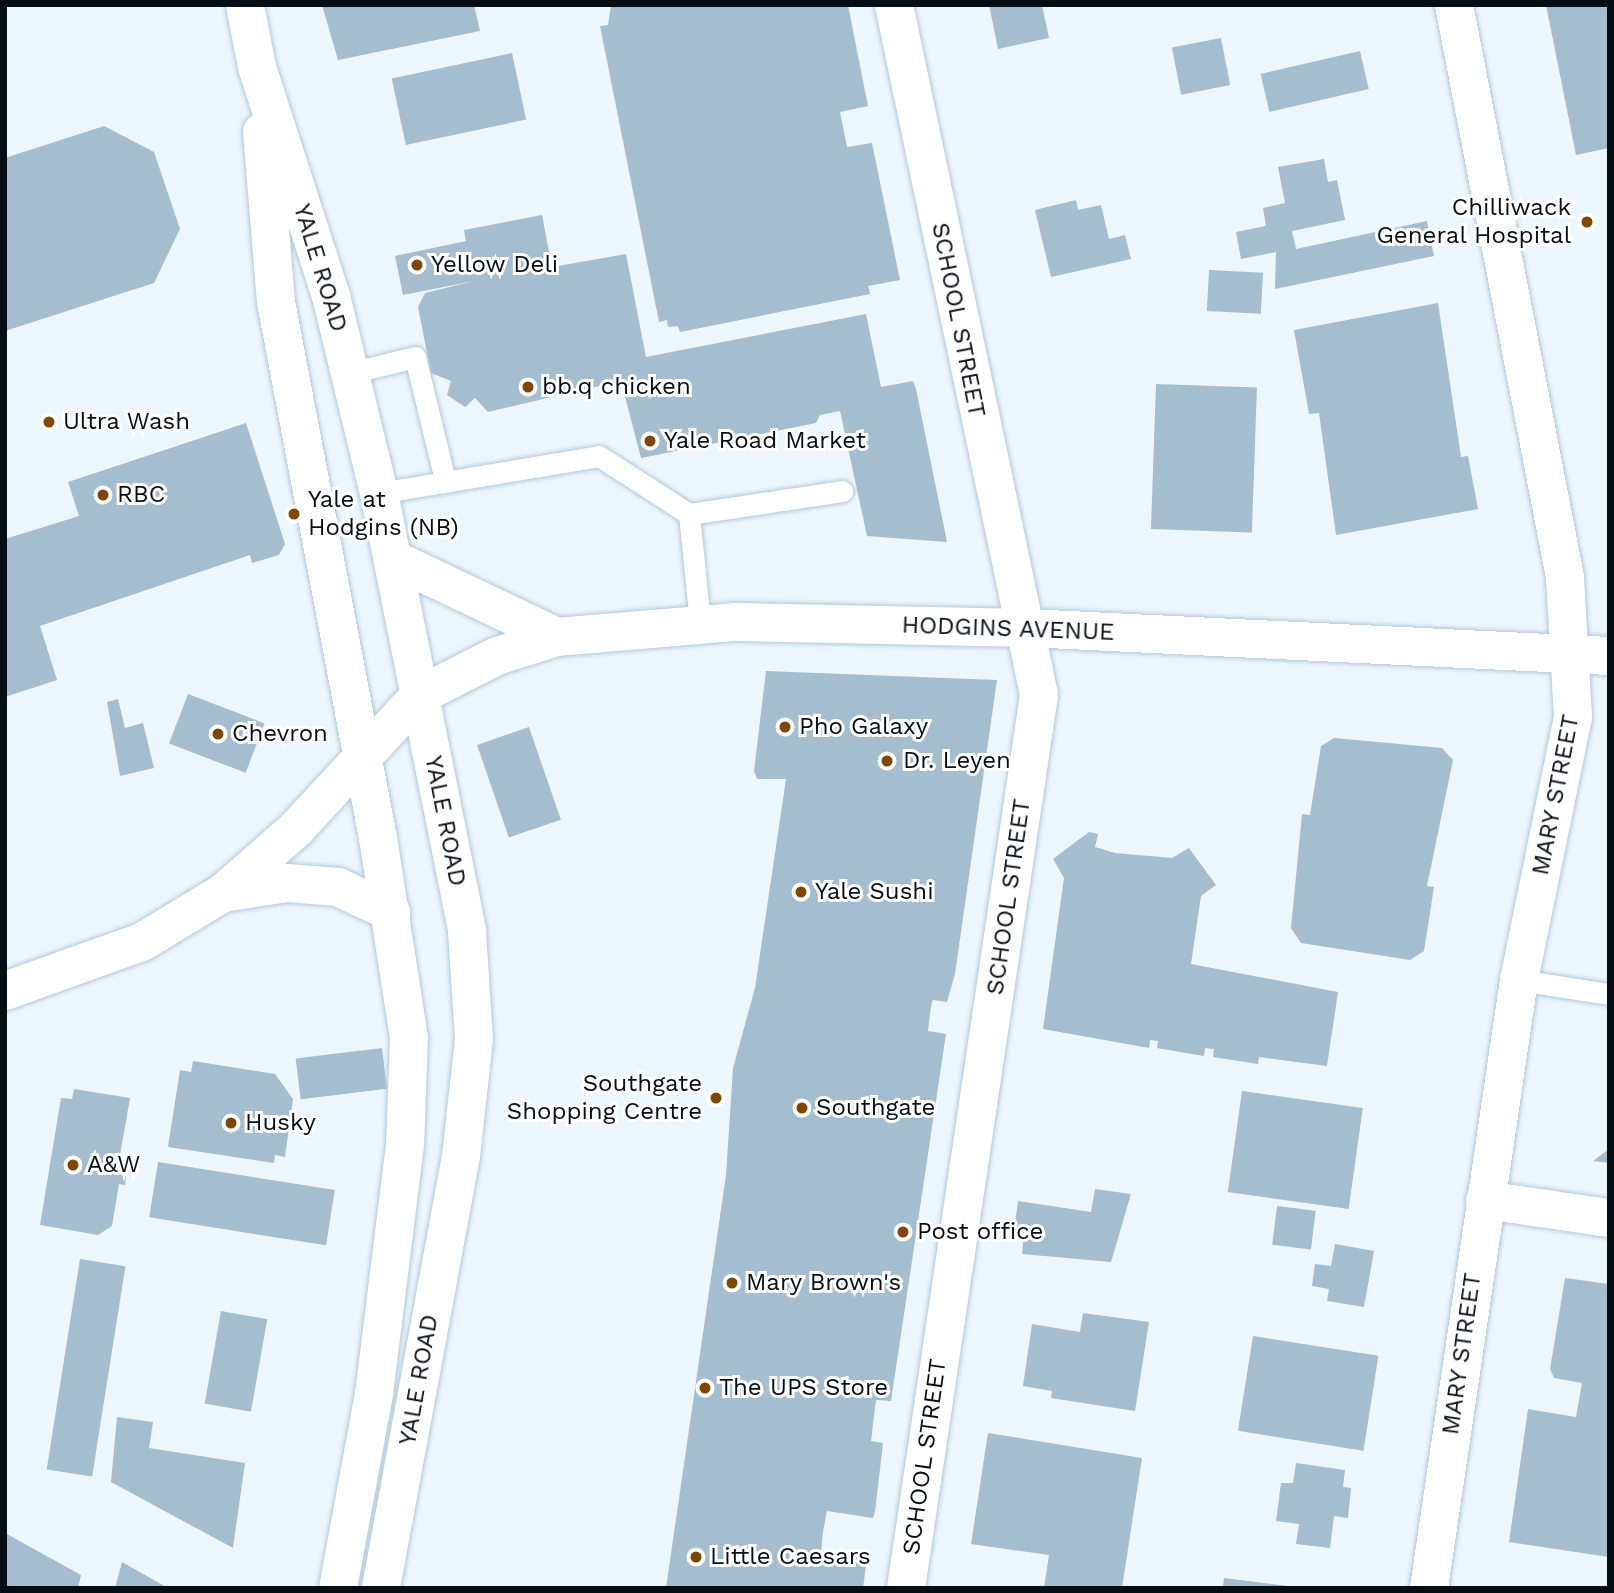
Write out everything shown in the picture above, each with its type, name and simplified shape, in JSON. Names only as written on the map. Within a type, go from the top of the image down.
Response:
[{"type":"street","name":"YALE ROAD","points":[[245,5],[257,67],[350,373],[379,492],[395,560],[419,695],[467,931],[474,1039],[461,1156],[381,1588]]},
{"type":"street","name":"SCHOOL STREET","points":[[894,5],[1004,547],[1027,628],[1039,695],[906,1588]]},
{"type":"street","name":"MARY STREET","points":[[1429,1588],[1519,981],[1573,717],[1591,655],[1565,578],[1454,5]]},
{"type":"street","name":"YALE ROAD","points":[[257,67],[276,302],[391,912],[409,1038],[405,1145],[374,1394],[338,1588]]},
{"type":"street","points":[[395,560],[557,637]]},
{"type":"street","name":"HODGINS AVENUE","points":[[419,695],[497,656],[557,637],[700,623],[1027,628],[1591,655]]},
{"type":"street","points":[[5,991],[142,942],[223,894],[361,760],[419,695]]},
{"type":"street","points":[[223,894],[287,883],[338,887],[391,912]]},
{"type":"street","points":[[1485,1200],[1609,1218]]},
{"type":"lane","points":[[350,373],[415,357],[445,480]]},
{"type":"lane","points":[[379,492],[599,456],[689,514],[842,491]]},
{"type":"lane","points":[[689,514],[700,623]]},
{"type":"lane","points":[[1519,981],[1609,994]]},
{"type":"building","points":[[322,5],[474,5],[480,31],[338,60]]},
{"type":"building","points":[[848,5],[868,106],[840,112],[847,147],[872,143],[900,280],[868,286],[870,294],[680,332],[678,326],[668,327],[667,320],[659,322],[600,26],[608,25],[611,6]]},
{"type":"building","points":[[989,5],[1042,5],[1049,38],[998,49]]},
{"type":"building","points":[[1546,5],[1609,5],[1609,148],[1576,155]]},
{"type":"building","points":[[1221,38],[1230,85],[1181,95],[1172,48]]},
{"type":"building","points":[[1360,51],[1369,89],[1269,112],[1261,74]]},
{"type":"building","points":[[512,53],[526,120],[406,145],[392,79]]},
{"type":"building","points":[[104,126],[154,152],[180,229],[154,283],[5,331],[5,158]]},
{"type":"building","points":[[1324,159],[1328,182],[1337,180],[1345,220],[1292,231],[1296,249],[1427,221],[1434,256],[1275,289],[1276,252],[1241,259],[1236,232],[1266,226],[1263,208],[1285,203],[1278,167]]},
{"type":"building","points":[[1076,200],[1078,210],[1101,205],[1109,239],[1125,235],[1131,259],[1051,277],[1035,210]]},
{"type":"building","points":[[542,215],[552,267],[626,254],[646,357],[866,314],[881,387],[913,381],[916,389],[947,542],[867,536],[840,411],[820,415],[816,423],[641,458],[621,381],[488,412],[475,398],[465,407],[447,395],[451,381],[431,373],[418,307],[425,293],[474,281],[403,295],[395,256],[466,241],[464,230]]},
{"type":"building","points":[[1209,270],[1263,273],[1261,314],[1207,311]]},
{"type":"building","points":[[1438,303],[1461,457],[1468,456],[1478,509],[1336,535],[1319,413],[1309,414],[1294,330]]},
{"type":"building","points":[[1156,384],[1257,388],[1252,532],[1151,529]]},
{"type":"building","points":[[246,423],[285,544],[279,555],[252,563],[250,555],[40,626],[57,680],[5,697],[5,539],[79,516],[68,482]]},
{"type":"building","points":[[766,671],[997,680],[955,974],[947,1002],[933,1000],[931,1006],[928,1031],[946,1034],[891,1401],[876,1400],[871,1441],[883,1443],[875,1512],[873,1518],[827,1511],[823,1532],[821,1552],[867,1559],[863,1588],[666,1588],[726,1175],[733,1068],[755,988],[786,779],[757,779],[754,771]]},
{"type":"building","points":[[188,694],[265,723],[246,773],[169,743]]},
{"type":"building","points":[[118,699],[125,728],[143,723],[154,768],[120,776],[107,702]]},
{"type":"building","points":[[529,727],[561,820],[509,838],[477,745]]},
{"type":"building","points":[[1334,738],[1442,748],[1453,760],[1427,886],[1434,887],[1424,951],[1410,960],[1301,943],[1291,928],[1302,814],[1310,815],[1321,746]]},
{"type":"building","points":[[1089,832],[1098,834],[1095,847],[1115,853],[1172,858],[1189,848],[1216,885],[1201,896],[1191,964],[1338,992],[1327,1066],[1259,1057],[1258,1064],[1213,1057],[1214,1049],[1205,1048],[1204,1056],[1157,1048],[1158,1041],[1150,1040],[1149,1048],[1043,1029],[1064,878],[1053,859]]},
{"type":"building","name":"Husky","points":[[382,1048],[387,1089],[301,1099],[296,1059]]},
{"type":"building","name":"Husky","points":[[193,1061],[275,1074],[293,1099],[285,1157],[275,1155],[274,1163],[168,1147],[180,1070],[191,1072]]},
{"type":"building","points":[[74,1089],[130,1098],[119,1161],[128,1162],[125,1185],[119,1184],[112,1226],[98,1235],[40,1225],[61,1098],[72,1099]]},
{"type":"building","points":[[1242,1091],[1363,1108],[1349,1209],[1228,1192]]},
{"type":"building","points":[[1609,1149],[1609,1163],[1593,1161]]},
{"type":"building","points":[[158,1162],[335,1190],[326,1245],[149,1217]]},
{"type":"building","points":[[1095,1189],[1131,1194],[1111,1262],[1022,1254],[1024,1233],[1014,1231],[1018,1201],[1091,1212]]},
{"type":"building","points":[[1277,1206],[1316,1211],[1311,1249],[1272,1245]]},
{"type":"building","points":[[1335,1244],[1374,1251],[1364,1307],[1327,1301],[1329,1289],[1312,1286],[1315,1264],[1331,1266]]},
{"type":"building","points":[[80,1259],[125,1266],[92,1477],[47,1469]]},
{"type":"building","points":[[1565,1278],[1609,1284],[1609,1557],[1509,1542],[1528,1409],[1576,1417],[1582,1383],[1554,1378],[1550,1369]]},
{"type":"building","points":[[221,1311],[267,1319],[251,1412],[205,1404]]},
{"type":"building","points":[[1083,1313],[1149,1322],[1135,1411],[1051,1398],[1052,1391],[1023,1386],[1032,1324],[1080,1332]]},
{"type":"building","points":[[1253,1336],[1378,1356],[1363,1451],[1238,1431]]},
{"type":"building","points":[[117,1417],[153,1422],[149,1448],[245,1463],[233,1548],[111,1482]]},
{"type":"building","points":[[988,1433],[1142,1458],[1122,1588],[1044,1588],[1049,1555],[971,1544]]},
{"type":"building","points":[[1296,1463],[1345,1470],[1343,1487],[1351,1488],[1348,1518],[1334,1516],[1330,1548],[1296,1544],[1299,1524],[1276,1521],[1281,1483],[1293,1483]]},
{"type":"building","points":[[5,1533],[81,1575],[78,1588],[5,1588]]},
{"type":"building","points":[[122,1562],[168,1588],[115,1588]]},
{"type":"building","points":[[1224,1578],[1288,1586],[1288,1588],[1223,1588]]},
{"type":"place","name":"Chilliwack General Hospital","points":[[1587,222]]},
{"type":"place","name":"Yellow Deli","points":[[417,265]]},
{"type":"place","name":"bb.q chicken","points":[[528,387]]},
{"type":"place","name":"Ultra Wash","points":[[49,422]]},
{"type":"place","name":"Yale Road Market","points":[[650,441]]},
{"type":"place","name":"RBC","points":[[103,495]]},
{"type":"place","name":"Yale at Hodgins (NB)","points":[[294,514]]},
{"type":"place","name":"Pho Galaxy","points":[[785,727]]},
{"type":"place","name":"Chevron","points":[[218,734]]},
{"type":"place","name":"Dr. Leyen","points":[[887,761]]},
{"type":"place","name":"Yale Sushi","points":[[801,892]]},
{"type":"place","name":"Southgate Shopping Centre","points":[[716,1098]]},
{"type":"place","name":"Southgate","points":[[802,1108]]},
{"type":"place","name":"Husky","points":[[231,1123]]},
{"type":"place","name":"A&W","points":[[73,1165]]},
{"type":"place","name":"Post office","points":[[903,1232]]},
{"type":"place","name":"Mary Brown's","points":[[732,1283]]},
{"type":"place","name":"The UPS Store","points":[[705,1388]]},
{"type":"place","name":"Little Caesars","points":[[696,1557]]}]
